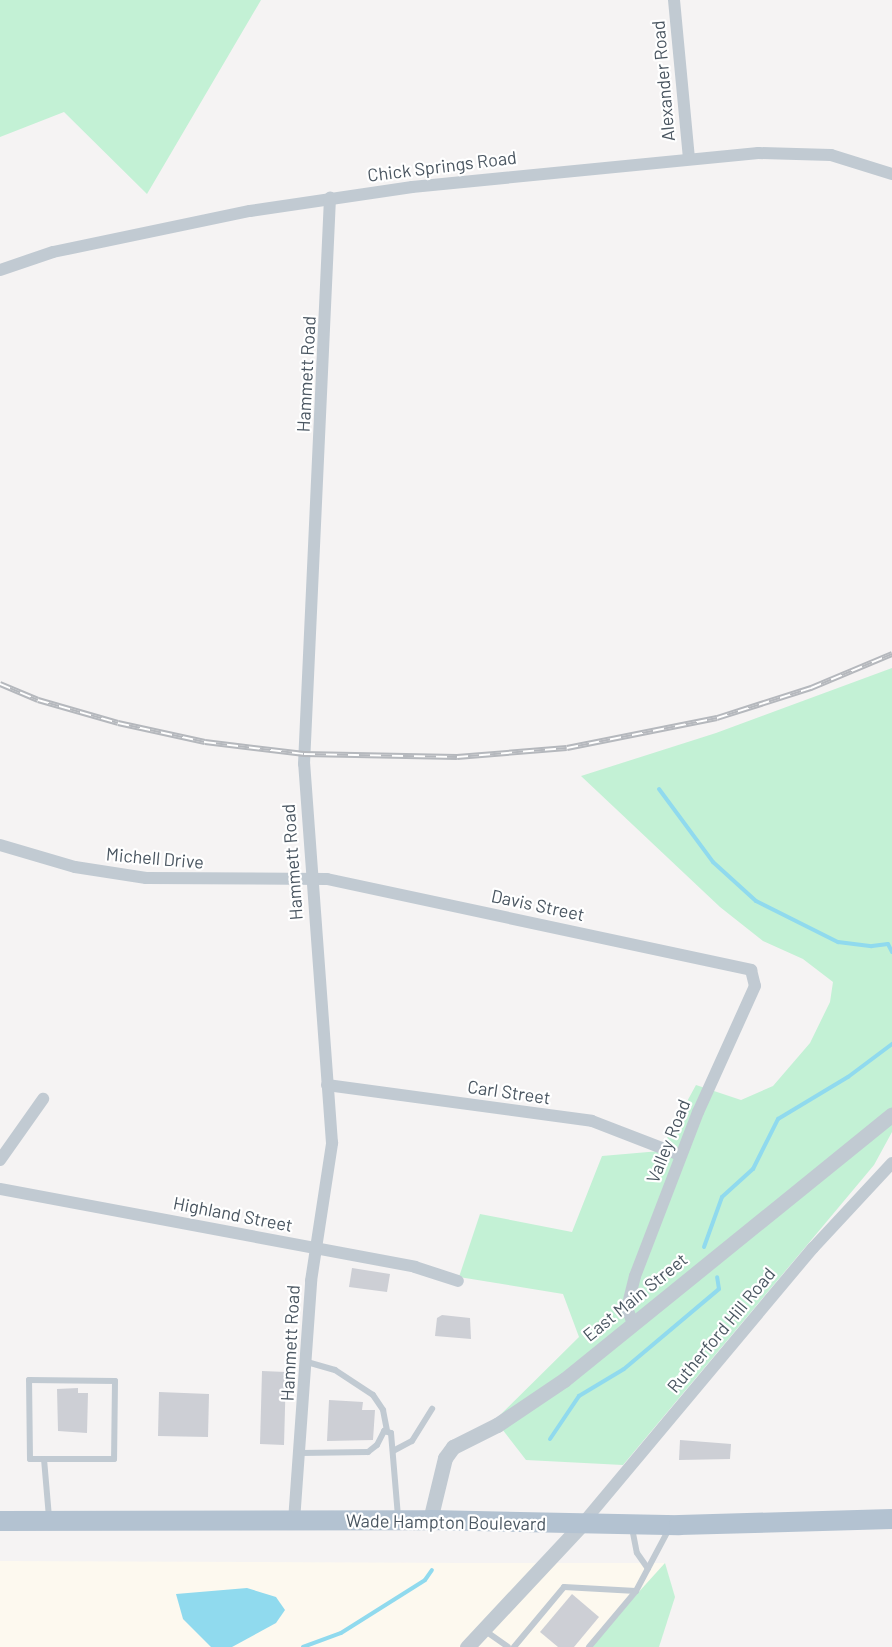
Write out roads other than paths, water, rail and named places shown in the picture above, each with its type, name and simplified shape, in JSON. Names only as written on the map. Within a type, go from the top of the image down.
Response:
[{"type":"main road","name":"Wade Hampton Boulevard","points":[[0,1521],[430,1520],[670,1525],[892,1520]]},
{"type":"street","name":"Alexander Road","points":[[674,0],[689,158]]},
{"type":"street","name":"Chick Springs Road","points":[[0,270],[53,252],[330,198],[689,158],[793,152],[849,159],[892,174]]},
{"type":"street","name":"Hammett Road","points":[[294,1521],[315,1247],[332,1143],[310,879],[304,764],[330,198]]},
{"type":"street","name":"Michell Drive","points":[[0,845],[75,867],[146,878],[310,879]]},
{"type":"street","name":"Davis Street","points":[[310,879],[745,967],[754,975]]},
{"type":"street","name":"Valley Road","points":[[633,1324],[627,1308],[635,1276],[680,1155],[755,986],[754,975]]},
{"type":"street","name":"Carl Street","points":[[327,1085],[592,1121],[680,1155]]},
{"type":"street","points":[[0,1160],[44,1099]]},
{"type":"street","name":"East Main Street","points":[[430,1520],[445,1458],[453,1447],[539,1398],[892,1114]]},
{"type":"street","name":"Rutherford Hill Road","points":[[582,1524],[813,1248],[892,1163]]},
{"type":"street","name":"Highland Street","points":[[0,1189],[415,1267],[458,1281]]},
{"type":"street","points":[[467,1647],[582,1524]]},
{"type":"lane","points":[[306,1362],[335,1370],[373,1395],[383,1410],[387,1430],[391,1433],[398,1520]]},
{"type":"lane","points":[[29,1380],[116,1381],[114,1459],[44,1459],[30,1459],[29,1380]]},
{"type":"lane","points":[[393,1451],[412,1441],[432,1409]]},
{"type":"lane","points":[[301,1453],[368,1452],[387,1430]]},
{"type":"lane","points":[[44,1459],[49,1520]]},
{"type":"lane","points":[[631,1524],[637,1553],[648,1569]]},
{"type":"lane","points":[[589,1647],[636,1591],[670,1525]]},
{"type":"lane","points":[[514,1647],[564,1587],[636,1591]]},
{"type":"lane","points":[[482,1629],[508,1647]]},
{"type":"water","points":[[247,1588],[276,1597],[285,1610],[276,1623],[232,1647],[211,1647],[183,1619],[176,1594]]},
{"type":"waterway","points":[[659,789],[713,862],[756,901],[838,942],[872,946],[888,944],[892,952]]},
{"type":"waterway","points":[[704,1247],[722,1197],[753,1169],[778,1119],[848,1077],[892,1044]]},
{"type":"waterway","points":[[550,1439],[579,1396],[624,1369],[719,1289],[717,1277]]},
{"type":"waterway","points":[[303,1647],[341,1633],[425,1580],[432,1570]]},
{"type":"railway","points":[[0,684],[38,700],[118,723],[205,742],[304,754],[457,757],[567,748],[717,718],[811,688],[892,654]]}]
